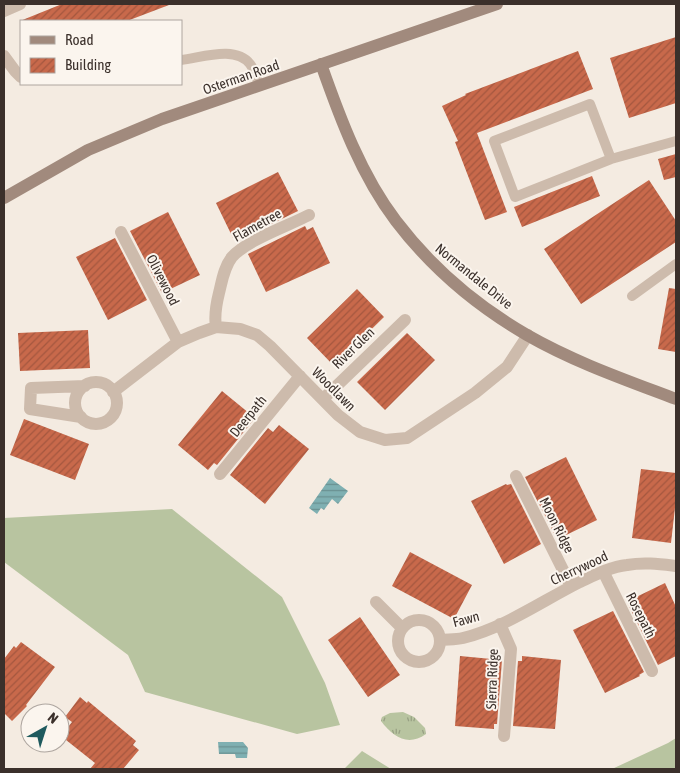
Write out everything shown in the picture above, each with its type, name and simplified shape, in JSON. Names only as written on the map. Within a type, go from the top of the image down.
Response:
[{"type":"street","points":[[4,11],[20,4]]},
{"type":"street","name":"Osterman Road","points":[[4,198],[39,176],[88,150],[162,120],[496,4]]},
{"type":"street","points":[[4,56],[20,76]]},
{"type":"street","name":"Normandale Drive","points":[[321,64],[351,142],[370,180],[395,220],[422,252],[452,282],[491,313],[528,335],[597,369],[676,400]]},
{"type":"street","name":"Flametree","points":[[216,327],[214,316],[224,272],[231,258],[244,247],[309,215]]},
{"type":"street","name":"Olivewood","points":[[121,232],[178,342]]},
{"type":"street","name":"River Glen","points":[[323,399],[404,320]]},
{"type":"street","name":"Woodlawn","points":[[113,392],[178,342],[199,332],[216,327],[240,328],[257,335],[270,346],[338,414],[360,432],[385,440],[407,438],[476,393],[507,367],[528,335]]},
{"type":"street","name":"Deerpath","points":[[220,474],[300,376]]},
{"type":"street","points":[[81,417],[30,409],[31,388],[85,386],[98,383],[106,385],[113,392],[117,403],[113,416],[107,421],[93,424],[86,422],[77,411],[75,404],[80,391],[85,386]]},
{"type":"street","name":"Moon Ridge","points":[[516,476],[572,586]]},
{"type":"street","name":"Cherrywood","points":[[500,624],[603,572],[638,563],[676,566]]},
{"type":"street","name":"Rosepath","points":[[603,572],[652,671]]},
{"type":"street","points":[[376,602],[402,628]]},
{"type":"street","name":"Fawn","points":[[414,620],[428,622],[434,626],[440,640],[439,647],[430,658],[424,661],[409,659],[404,655],[398,641],[402,628],[414,620]]},
{"type":"street","name":"Fawn","points":[[440,640],[461,639],[500,624]]},
{"type":"street","name":"Sierra Ridge","points":[[500,624],[511,649],[504,736]]},
{"type":"lane","points":[[182,60],[226,54],[235,55],[252,66],[259,86]]},
{"type":"lane","points":[[611,158],[590,104],[494,141],[516,197],[611,158],[676,141]]},
{"type":"lane","points":[[632,296],[676,264]]},
{"type":"green space","points":[[172,509],[282,597],[325,683],[340,725],[297,734],[145,692],[128,655],[4,562],[4,518]]},
{"type":"green space","points":[[403,712],[414,717],[425,728],[426,734],[413,740],[407,740],[396,736],[381,721],[382,717],[390,713]]},
{"type":"green space","points":[[676,738],[676,769],[612,769],[668,743]]},
{"type":"green space","points":[[362,751],[391,769],[344,769]]},
{"type":"water","points":[[330,478],[348,491],[338,504],[332,499],[324,510],[321,508],[317,514],[309,508]]},
{"type":"water","points":[[218,742],[243,742],[248,748],[247,758],[236,758],[235,754],[219,754]]},
{"type":"building","points":[[62,4],[169,4],[130,20],[22,20]]},
{"type":"building","points":[[676,37],[676,103],[629,118],[610,58]]},
{"type":"building","points":[[578,51],[593,89],[477,133],[507,212],[485,220],[455,142],[458,141],[442,106],[465,94]]},
{"type":"building","points":[[676,154],[676,177],[664,180],[658,159]]},
{"type":"building","points":[[278,172],[298,211],[241,239],[239,235],[233,238],[216,203]]},
{"type":"building","points":[[592,176],[600,196],[522,227],[514,207]]},
{"type":"building","points":[[649,180],[676,221],[676,242],[581,304],[544,249]]},
{"type":"building","points":[[168,212],[200,275],[162,293],[130,231]]},
{"type":"building","points":[[305,226],[307,230],[313,227],[330,263],[266,292],[248,254]]},
{"type":"building","points":[[115,238],[147,300],[108,320],[76,257]]},
{"type":"building","points":[[669,288],[676,289],[676,352],[658,349]]},
{"type":"building","points":[[357,289],[384,317],[334,366],[307,338]]},
{"type":"building","points":[[88,330],[90,368],[20,371],[18,333]]},
{"type":"building","points":[[407,333],[435,360],[385,410],[357,382]]},
{"type":"building","points":[[222,391],[255,418],[217,465],[214,463],[208,470],[178,445]]},
{"type":"building","points":[[24,419],[89,444],[75,480],[10,455]]},
{"type":"building","points":[[279,425],[309,449],[265,504],[230,475],[268,428],[273,432]]},
{"type":"building","points":[[566,457],[597,520],[562,537],[560,534],[556,537],[525,477]]},
{"type":"building","points":[[641,469],[676,473],[676,499],[671,543],[632,538]]},
{"type":"building","points":[[506,484],[511,484],[541,544],[504,564],[471,501]]},
{"type":"building","points":[[410,552],[472,585],[454,619],[392,586]]},
{"type":"building","points":[[665,583],[676,607],[676,656],[658,665],[628,604],[631,602],[630,600]]},
{"type":"building","points":[[613,611],[644,672],[640,676],[605,693],[573,630]]},
{"type":"building","points":[[360,617],[400,675],[368,697],[328,640]]},
{"type":"building","points":[[21,642],[55,667],[28,703],[20,703],[20,713],[12,721],[4,713],[4,659],[14,646],[16,648]]},
{"type":"building","points":[[460,656],[502,660],[497,724],[494,724],[494,729],[455,726]]},
{"type":"building","points":[[522,656],[561,660],[555,729],[513,726],[518,661],[522,661]]},
{"type":"building","points":[[80,697],[87,703],[88,701],[136,741],[133,745],[139,750],[123,769],[90,769],[95,763],[70,743],[70,725],[72,722],[70,721],[70,710]]}]
